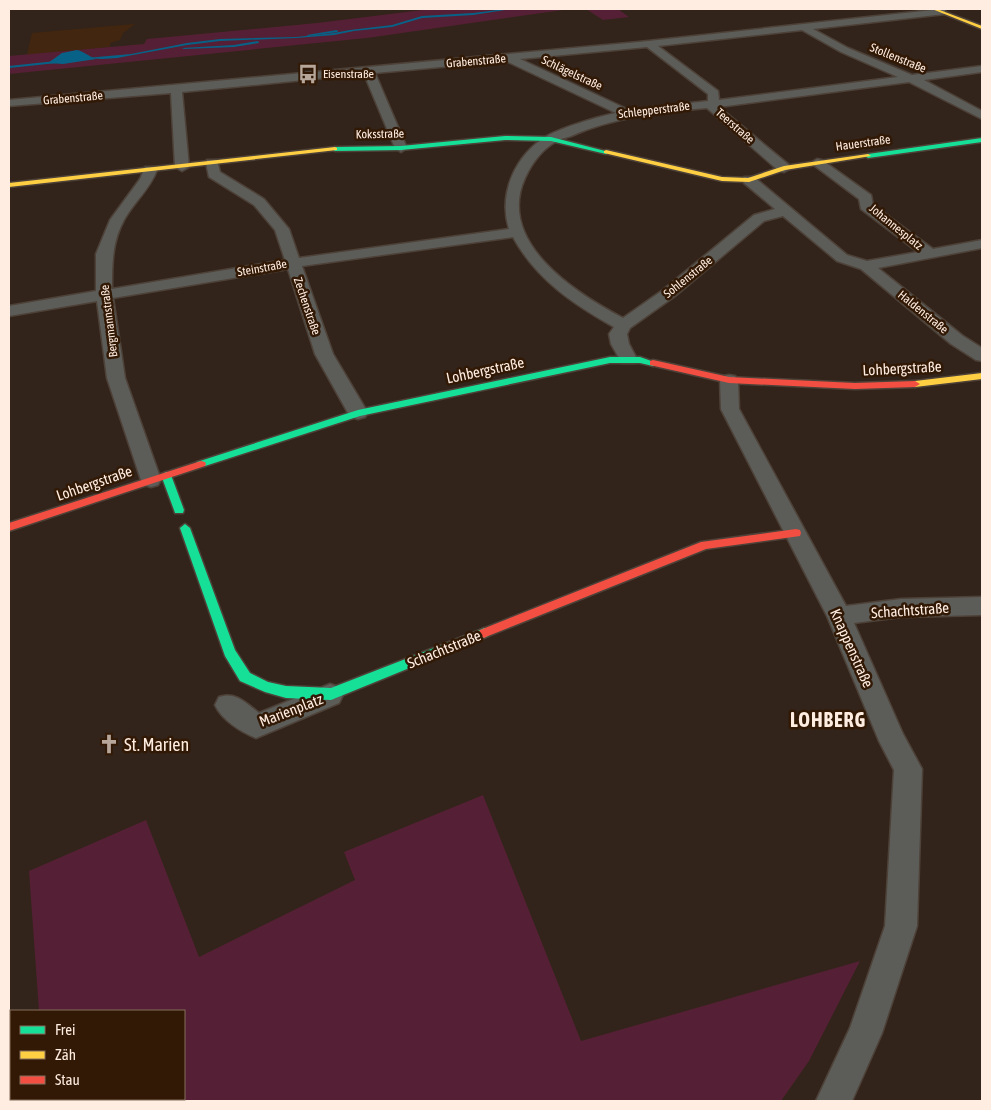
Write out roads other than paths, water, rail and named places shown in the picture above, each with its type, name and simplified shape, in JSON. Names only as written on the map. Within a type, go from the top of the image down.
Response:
[{"type":"street","name":"Grabenstraße","points":[[11,109],[22,102],[649,44],[938,10]]},
{"type":"street","points":[[938,10],[982,28]]},
{"type":"street","name":"Stollenstraße","points":[[803,27],[849,53],[913,78],[966,104],[982,116]]},
{"type":"street","name":"Teerstraße","points":[[649,44],[714,93],[715,104],[713,109],[784,168]]},
{"type":"street","name":"Schlägelstraße","points":[[507,58],[626,113]]},
{"type":"street","name":"Schlepperstraße","points":[[624,325],[590,307],[552,281],[522,244],[516,232],[510,208],[512,189],[522,170],[540,147],[551,139],[607,117],[626,113],[715,104],[982,69]]},
{"type":"street","points":[[368,70],[401,148]]},
{"type":"street","points":[[176,89],[182,167]]},
{"type":"street","name":"Koksstraße","points":[[9,185],[330,149],[401,148],[505,138],[551,139],[722,178],[749,180]]},
{"type":"street","name":"Hauerstraße","points":[[749,180],[784,168],[982,140]]},
{"type":"street","name":"Zechenstraße","points":[[212,163],[214,174],[259,202],[282,229],[324,354],[358,414]]},
{"type":"street","name":"Johannesplatz","points":[[817,163],[866,198],[866,206],[929,253]]},
{"type":"street","name":"Bergmannstraße","points":[[150,170],[148,179],[117,220],[104,254],[104,295],[116,378],[158,477]]},
{"type":"street","points":[[749,180],[842,258],[866,266]]},
{"type":"street","name":"Sohlenstraße","points":[[624,325],[669,293],[759,218],[784,211]]},
{"type":"street","name":"Steinstraße","points":[[9,311],[293,263],[516,232]]},
{"type":"street","points":[[929,253],[982,244]]},
{"type":"street","name":"Johannesplatz","points":[[866,266],[929,253]]},
{"type":"street","name":"Haldenstraße","points":[[866,266],[957,340],[982,356]]},
{"type":"street","points":[[624,325],[618,334],[620,344],[628,359]]},
{"type":"street","name":"Lohbergstraße","points":[[9,526],[358,414],[610,360],[628,359],[680,368],[729,380],[855,386],[914,384],[982,376]]},
{"type":"street","name":"Knappenstraße","points":[[729,380],[730,409],[839,616],[892,741],[908,769],[902,926],[865,1033],[834,1101]]},
{"type":"street","points":[[158,477],[179,510]]},
{"type":"street","name":"Schachtstraße","points":[[185,528],[230,656],[244,677],[282,692],[331,694],[705,545],[796,534]]},
{"type":"street","name":"Schachtstraße","points":[[839,616],[901,608],[982,606]]},
{"type":"street","name":"Marienplatz","points":[[228,704],[256,726],[331,694]]},
{"type":"water","points":[[77,50],[96,59],[63,64],[48,63],[62,53]]},
{"type":"waterway","points":[[350,31],[392,26],[422,17],[473,14],[510,9]]},
{"type":"waterway","points":[[308,35],[337,31]]},
{"type":"waterway","points":[[88,58],[117,57],[220,40],[315,36],[353,31]]},
{"type":"waterway","points":[[184,48],[234,46],[258,42]]},
{"type":"waterway","points":[[9,67],[56,62]]},
{"type":"place","name":"Eisenstraße","points":[[308,74]]},
{"type":"place","name":"St. Marien","points":[[109,744]]},
{"type":"district","name":"LOHBERG","points":[[828,719]]}]
